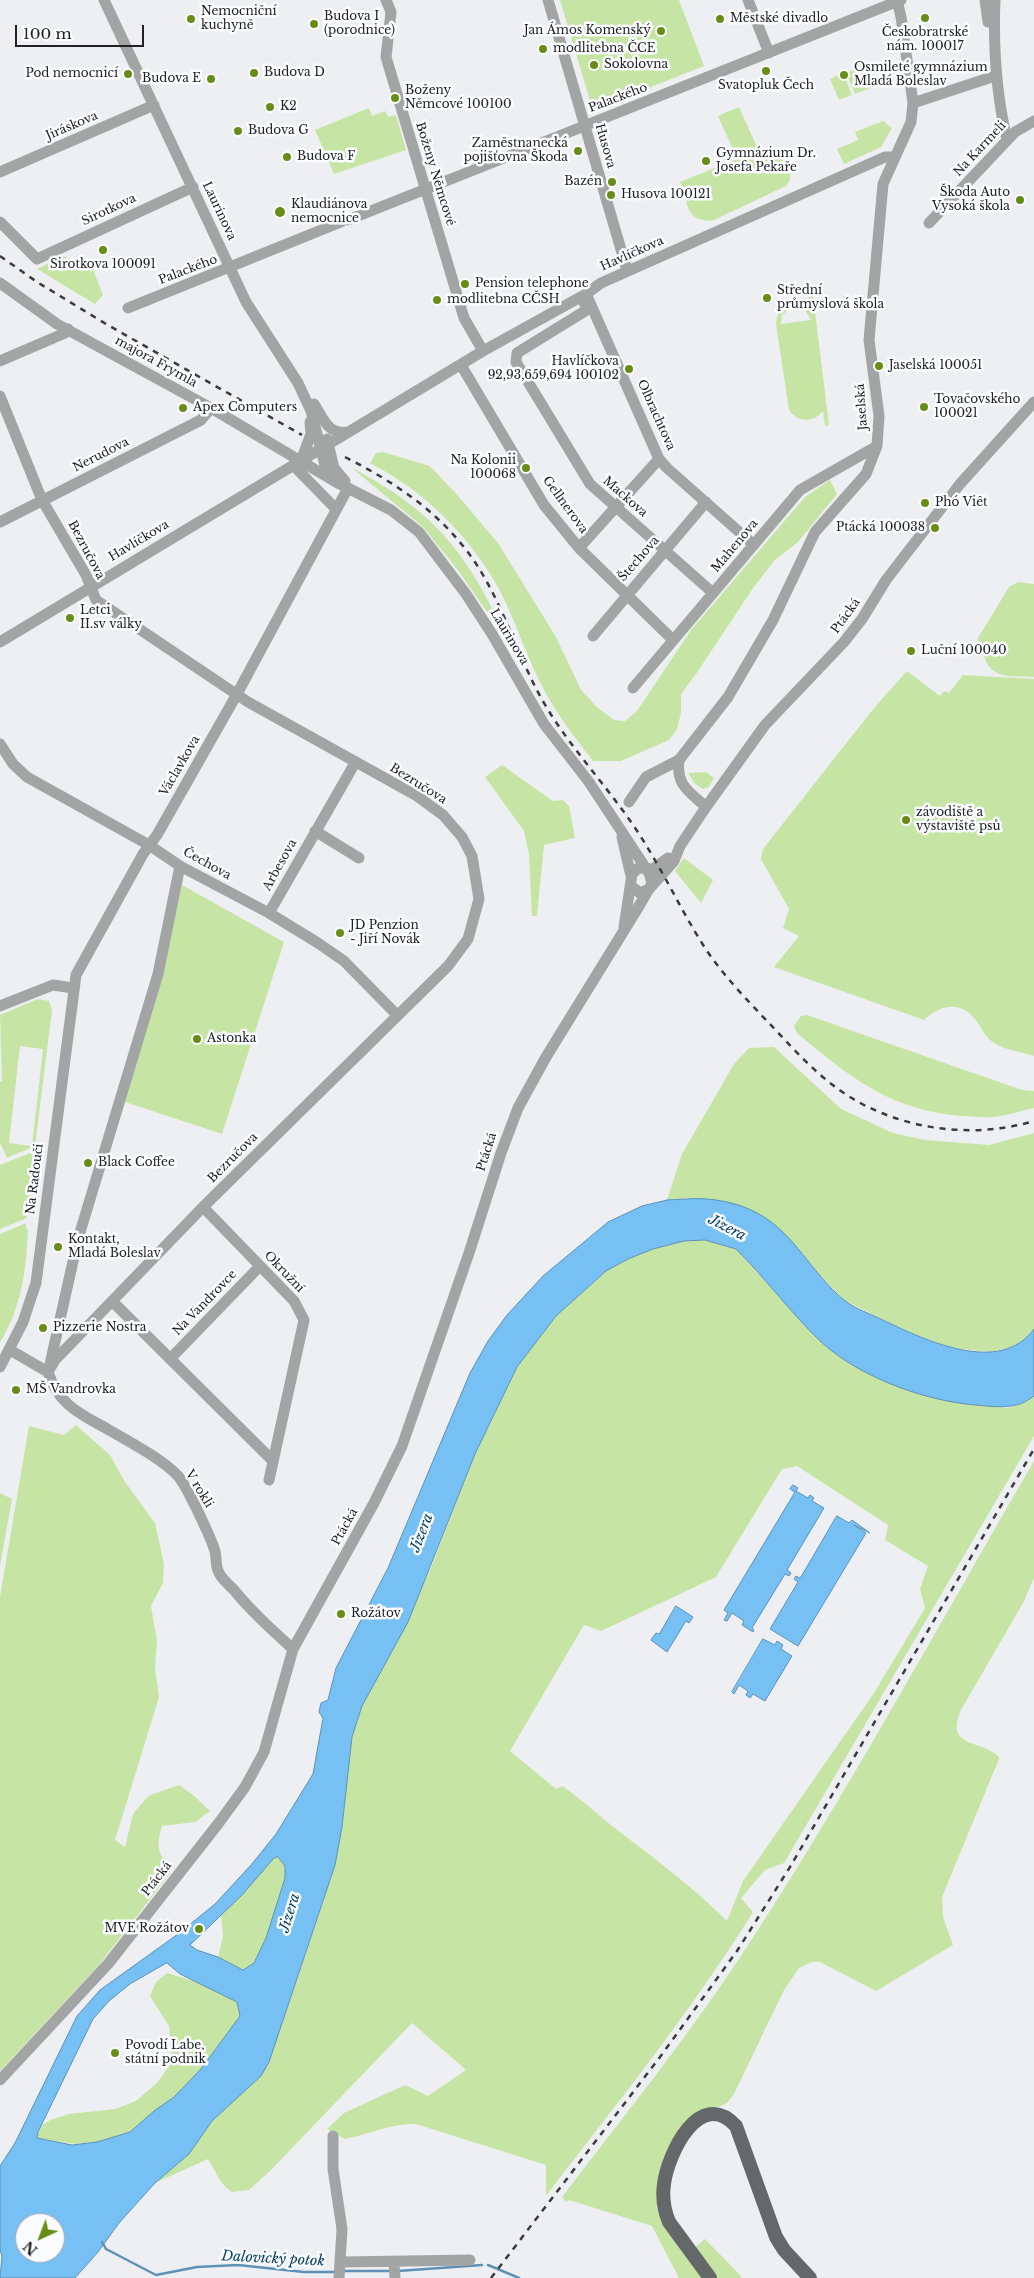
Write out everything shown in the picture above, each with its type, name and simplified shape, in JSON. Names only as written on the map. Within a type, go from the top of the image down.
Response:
[{"type":"main road","points":[[710,2278],[669,2222],[665,2212],[663,2196],[668,2167],[679,2141],[701,2117],[716,2113],[724,2115],[736,2126],[776,2237],[784,2250],[810,2278]]},
{"type":"street","name":"Laurinova","points":[[104,0],[246,302],[298,383],[324,447]]},
{"type":"street","name":"Boženy Němcové","points":[[386,0],[391,12],[386,57],[464,318],[483,351]]},
{"type":"street","name":"Husova","points":[[548,0],[627,270]]},
{"type":"street","points":[[748,0],[769,53]]},
{"type":"street","name":"Palackého","points":[[128,308],[899,0]]},
{"type":"street","name":"Jaselská","points":[[629,802],[646,777],[679,760],[728,697],[773,620],[815,532],[866,474],[877,446],[879,416],[869,340],[883,184],[911,122],[913,103],[899,0]]},
{"type":"street","points":[[985,0],[993,46]]},
{"type":"street","points":[[994,0],[993,46],[995,76],[1007,140]]},
{"type":"street","points":[[913,103],[995,76]]},
{"type":"street","name":"Jiráskova","points":[[0,172],[154,105]]},
{"type":"street","name":"Na Karmeli","points":[[929,223],[1020,127],[1034,121]]},
{"type":"street","name":"Havlíčkova","points":[[0,642],[483,351],[583,296],[601,283],[885,157],[895,157]]},
{"type":"street","name":"Sirotkova","points":[[0,222],[37,259],[193,187]]},
{"type":"street","name":"majora Frymla","points":[[0,283],[57,324],[211,408],[297,463]]},
{"type":"street","name":"Mackova","points":[[583,296],[586,306],[585,311],[517,354],[516,362],[590,484],[713,593]]},
{"type":"street","name":"Olbrachtova","points":[[583,296],[659,459],[754,545]]},
{"type":"street","points":[[0,361],[65,333],[68,329]]},
{"type":"street","name":"Gellnerova","points":[[461,365],[544,505],[579,548],[673,640]]},
{"type":"street","points":[[298,383],[330,428],[337,433],[347,434]]},
{"type":"street","name":"Bezručova","points":[[0,396],[42,500],[91,586],[93,596],[103,606],[248,702],[417,796],[443,815],[462,837],[472,856],[479,899],[468,939],[448,966],[203,1207],[55,1360],[48,1372]]},
{"type":"street","points":[[303,396],[311,434],[297,463],[336,509]]},
{"type":"street","name":"Ptácká","points":[[0,2080],[108,1964],[218,1824],[245,1786],[264,1752],[293,1649],[374,1502],[402,1446],[454,1298],[503,1147],[518,1108],[546,1057],[624,933],[649,889],[674,861],[680,846],[706,807],[765,725],[844,642],[862,619],[886,580],[960,484],[1034,402]]},
{"type":"street","name":"Nerudova","points":[[0,522],[201,420],[211,408]]},
{"type":"street","points":[[321,415],[326,469],[336,482]]},
{"type":"street","points":[[332,460],[336,447],[347,434]]},
{"type":"street","name":"Mahenova","points":[[633,688],[800,490],[877,446]]},
{"type":"street","points":[[324,447],[338,474],[360,493]]},
{"type":"street","points":[[579,548],[659,459]]},
{"type":"street","name":"Laurinova","points":[[297,463],[399,514],[419,532],[442,560],[492,634],[544,724],[589,782],[647,869]]},
{"type":"street","name":"Václavkova","points":[[73,988],[82,961],[237,694],[348,488]]},
{"type":"street","name":"Štechova","points":[[593,636],[706,502]]},
{"type":"street","name":"Čechova","points":[[0,744],[13,764],[27,777],[149,845],[180,866],[269,913],[344,961],[397,1015]]},
{"type":"street","points":[[679,760],[678,770],[681,783],[706,807]]},
{"type":"street","name":"Arbesova","points":[[269,913],[355,763]]},
{"type":"street","name":"Laurinova","points":[[619,828],[632,881]]},
{"type":"street","points":[[315,831],[359,858]]},
{"type":"street","name":"Ptácká","points":[[647,869],[658,866],[680,846]]},
{"type":"street","points":[[10,1350],[48,1372],[80,1229],[158,974],[180,866]]},
{"type":"street","points":[[638,868],[647,869],[651,877],[649,889],[640,893],[632,881],[638,868]]},
{"type":"street","name":"Ptácká","points":[[624,933],[632,881]]},
{"type":"street","points":[[0,1006],[53,985],[73,988]]},
{"type":"street","name":"Na Radouči","points":[[0,1367],[28,1310],[36,1283],[73,988]]},
{"type":"street","name":"Okružní","points":[[203,1207],[294,1301],[304,1320],[269,1480]]},
{"type":"street","name":"Na Vandrovce","points":[[170,1359],[260,1266]]},
{"type":"street","points":[[113,1302],[272,1460]]},
{"type":"street","name":"V rokli","points":[[48,1372],[52,1383],[66,1404],[84,1418],[109,1430],[158,1460],[179,1477],[209,1535],[216,1554],[216,1565],[220,1575],[255,1614],[293,1649]]},
{"type":"street","points":[[333,2136],[333,2169],[342,2229],[339,2278]]},
{"type":"street","points":[[341,2262],[394,2263],[470,2260]]},
{"type":"street","points":[[394,2263],[395,2278]]},
{"type":"green space","points":[[560,0],[679,0],[704,66],[594,108],[591,104]]},
{"type":"green space","points":[[864,66],[873,87],[855,94],[846,73]]},
{"type":"green space","points":[[843,73],[852,95],[839,100],[830,79]]},
{"type":"green space","points":[[739,107],[757,147],[736,156],[718,116]]},
{"type":"green space","points":[[369,108],[372,116],[385,111],[388,117],[396,115],[406,150],[334,174],[315,130]]},
{"type":"green space","points":[[883,121],[892,128],[881,147],[844,164],[837,149],[858,140],[855,132]]},
{"type":"green space","points":[[762,149],[777,151],[790,164],[790,180],[786,186],[714,220],[706,221],[700,219],[690,212],[686,200],[689,186],[683,189],[680,182]]},
{"type":"green space","points":[[62,256],[92,267],[103,295],[95,304],[37,269]]},
{"type":"green space","points":[[813,296],[829,425],[825,426],[823,411],[815,418],[806,420],[797,417],[789,410],[776,324],[779,312],[787,305],[797,303],[809,307],[808,297]],"holes":[[[792,307],[805,310],[811,320],[781,324],[782,315]]]},
{"type":"green space","points":[[383,452],[430,466],[459,497],[498,543],[556,637],[581,690],[598,708],[614,720],[625,721],[637,711],[691,630],[805,497],[830,480],[837,494],[798,542],[774,561],[753,588],[681,694],[681,713],[677,729],[669,740],[621,761],[593,761],[545,692],[502,595],[483,563],[456,529],[441,514],[407,486],[370,463],[376,453]]},
{"type":"green space","points":[[352,468],[408,502],[449,541],[481,587],[510,645],[457,569],[423,527]]},
{"type":"green space","points":[[1018,582],[1034,584],[1034,677],[997,673],[987,664],[978,641],[1009,587]]},
{"type":"green space","name":"závodiště a výstaviště psů","points":[[907,671],[940,696],[944,691],[949,693],[963,675],[1034,679],[1034,1056],[994,1043],[988,1038],[974,1018],[962,1009],[956,1007],[942,1008],[924,1020],[774,967],[799,936],[783,928],[789,909],[761,859],[763,849],[874,708]]},
{"type":"green space","points":[[502,765],[553,801],[563,800],[569,806],[575,838],[544,845],[537,916],[532,916],[529,855],[524,831],[485,777]]},
{"type":"green space","points":[[706,772],[714,778],[709,787],[703,789],[695,784],[688,773]]},
{"type":"green space","points":[[684,858],[713,880],[701,903],[675,871]]},
{"type":"green space","name":"Astonka","points":[[182,885],[284,942],[222,1134],[122,1101],[162,977]]},
{"type":"green space","points":[[38,999],[49,1001],[52,1010],[35,1146],[7,1158],[0,1143],[0,1082],[2,1081],[0,1015]],"holes":[[[20,1046],[43,1049],[32,1146],[9,1143]]]},
{"type":"green space","points":[[807,1015],[1022,1090],[1034,1091],[1034,1108],[993,1117],[962,1116],[937,1113],[893,1099],[873,1089],[835,1064],[797,1033],[794,1026],[801,1016]]},
{"type":"green space","points":[[774,1047],[841,1109],[893,1133],[925,1140],[989,1145],[1034,1133],[1034,1329],[1029,1336],[1015,1347],[988,1352],[952,1348],[913,1334],[845,1301],[814,1270],[796,1248],[736,1205],[692,1198],[667,1200],[682,1154],[734,1064],[749,1048]]},
{"type":"green space","points":[[35,1151],[27,1218],[0,1229],[0,1165]]},
{"type":"green space","points":[[26,1223],[26,1229],[28,1229],[22,1288],[13,1315],[0,1343],[0,1234]]},
{"type":"green space","points":[[705,1240],[736,1249],[816,1338],[849,1363],[878,1377],[916,1393],[966,1404],[1008,1408],[1028,1401],[1034,1396],[1034,1436],[784,1863],[765,1870],[741,1898],[753,1912],[653,2057],[546,2196],[546,2165],[416,2124],[389,2127],[345,2139],[327,2129],[344,2113],[405,2085],[428,2096],[466,2070],[412,2023],[270,2171],[249,2190],[232,2192],[221,2181],[208,2159],[155,2183],[189,2154],[212,2121],[261,2076],[282,2023],[322,1905],[342,1827],[352,1737],[362,1706],[430,1570],[475,1454],[517,1367],[556,1316],[606,1271],[628,1259],[653,1249],[684,1241]],"holes":[[[797,1466],[888,1525],[885,1540],[928,1566],[920,1589],[925,1608],[874,1693],[743,1881],[727,1921],[687,1885],[576,1796],[562,1786],[556,1789],[510,1751],[584,1625],[601,1631],[716,1577],[782,1469]]]},
{"type":"green space","points":[[76,1425],[110,1455],[125,1482],[155,1523],[164,1564],[163,1583],[151,1606],[157,1641],[155,1668],[159,1697],[115,1840],[125,1847],[133,1814],[148,1796],[179,1785],[210,1811],[195,1822],[162,1826],[159,1850],[171,1872],[99,1965],[0,2071],[0,1597],[29,1426],[64,1435]]},
{"type":"green space","points":[[1034,1461],[1034,1578],[1023,1603],[961,1710],[957,1722],[957,1731],[961,1737],[992,1751],[999,1759],[942,1897],[943,1917],[953,1945],[876,1991],[820,1962],[812,1962],[799,1968],[784,1990],[734,2094],[727,2103],[701,2115],[657,2193],[657,2209],[702,2278],[679,2278],[652,2226],[569,2200],[566,2202],[562,2197],[677,2046],[743,1953],[819,1832]]},
{"type":"green space","points":[[0,1493],[12,1499],[0,1566]]},
{"type":"green space","points":[[278,1857],[285,1866],[285,1878],[266,1938],[254,1963],[243,1970],[218,1957],[223,1937],[221,1914],[242,1895],[274,1858]]},
{"type":"green space","points":[[167,1973],[204,1984],[237,2002],[240,2016],[201,2069],[174,2097],[130,2132],[97,2142],[76,2144],[36,2138],[42,2125],[50,2120],[69,2114],[115,2109],[136,2101],[157,2083],[172,2062],[169,2026],[150,1996],[156,1982]]},
{"type":"green space","points":[[705,2239],[742,2278],[713,2278],[693,2249]]},
{"type":"water","name":"Jizera","points":[[695,1199],[733,1203],[751,1210],[772,1222],[783,1232],[822,1278],[848,1303],[901,1329],[941,1344],[962,1350],[982,1352],[1002,1350],[1019,1343],[1034,1329],[1034,1396],[1014,1406],[955,1402],[912,1392],[869,1374],[849,1363],[815,1336],[736,1249],[705,1240],[684,1241],[653,1249],[628,1259],[606,1271],[556,1316],[517,1367],[475,1454],[408,1622],[362,1706],[352,1737],[342,1827],[335,1865],[269,2062],[261,2076],[212,2121],[189,2154],[155,2183],[119,2223],[98,2252],[75,2278],[0,2278],[2,2256],[0,2250],[0,2166],[15,2143],[77,2016],[100,1990],[178,1934],[215,1904],[251,1865],[276,1834],[313,1774],[323,1718],[319,1712],[321,1703],[328,1700],[336,1668],[388,1568],[470,1373],[488,1341],[507,1315],[543,1276],[608,1222],[642,1206],[667,1200]],"holes":[[[278,1857],[285,1866],[285,1878],[266,1938],[254,1963],[243,1970],[218,1957],[197,1950],[190,1945],[242,1895],[274,1858]],[[167,1963],[180,1974],[237,2002],[240,2016],[201,2069],[174,2097],[130,2132],[97,2142],[72,2145],[37,2138],[38,2132],[93,2019],[109,2001],[130,1984]]]},
{"type":"water","points":[[793,1485],[798,1488],[796,1491],[808,1498],[810,1495],[814,1498],[812,1501],[824,1508],[787,1570],[791,1573],[789,1576],[785,1574],[752,1628],[753,1632],[742,1625],[744,1621],[732,1613],[727,1621],[724,1620],[728,1613],[724,1610],[795,1492],[790,1489]]},
{"type":"water","points":[[837,1516],[849,1523],[852,1520],[870,1533],[854,1525],[866,1533],[798,1646],[770,1629],[798,1582],[794,1579],[796,1576],[800,1578]]},
{"type":"water","points":[[676,1606],[693,1617],[689,1623],[686,1621],[667,1652],[651,1640],[656,1633],[659,1634]]},
{"type":"water","points":[[763,1639],[775,1645],[777,1641],[783,1645],[781,1649],[792,1656],[765,1701],[753,1694],[750,1698],[746,1695],[748,1691],[739,1685],[734,1694],[732,1692]]},
{"type":"waterway","name":"Dalovický potok","points":[[102,2242],[106,2249],[156,2275],[197,2267],[238,2265],[304,2272],[336,2272]]},
{"type":"waterway","name":"Dalovický potok","points":[[398,2271],[482,2265]]},
{"type":"waterway","name":"Dalovický potok","points":[[488,2265],[519,2278]]},
{"type":"waterway","name":"Dalovický potok","points":[[343,2271],[390,2271]]},
{"type":"railway","points":[[0,256],[37,282],[106,324],[302,435]]},
{"type":"railway","points":[[345,457],[394,485],[423,506],[451,532],[476,563],[496,600],[530,677],[551,715],[641,837],[705,948],[719,968],[808,1064],[834,1086],[856,1100],[879,1112],[904,1121],[956,1130],[983,1130],[1009,1127],[1034,1121]]},
{"type":"railway","points":[[491,2278],[660,2057],[737,1951],[790,1867],[1034,1449]]},
{"type":"place","name":"Českobratrské nám. 100017","points":[[925,18]]},
{"type":"place","name":"Nemocniční kuchyně","points":[[191,19]]},
{"type":"place","name":"Městské divadlo","points":[[720,19]]},
{"type":"place","name":"Budova I (porodnice)","points":[[314,24]]},
{"type":"place","name":"Jan Ámos Komenský","points":[[661,31]]},
{"type":"place","name":"modlitebna ČCE","points":[[543,49]]},
{"type":"place","name":"Sokolovna","points":[[594,65]]},
{"type":"place","name":"Svatopluk Čech","points":[[766,71]]},
{"type":"place","name":"Budova D","points":[[254,73]]},
{"type":"place","name":"Pod nemocnicí","points":[[128,74]]},
{"type":"place","name":"Osmileté gymnázium Mladá Boleslav","points":[[844,75]]},
{"type":"place","name":"Budova E","points":[[211,79]]},
{"type":"place","name":"Boženy Němcové 100100","points":[[395,98]]},
{"type":"place","name":"K2","points":[[270,107]]},
{"type":"place","name":"Budova G","points":[[238,131]]},
{"type":"place","name":"Zaměstnanecká pojišťovna Škoda","points":[[578,151]]},
{"type":"place","name":"Budova F","points":[[287,157]]},
{"type":"place","name":"Gymnázium Dr. Josefa Pekaře","points":[[706,161]]},
{"type":"place","name":"Bazén","points":[[612,182]]},
{"type":"place","name":"Husova 100121","points":[[611,195]]},
{"type":"place","name":"Škoda Auto Vysoká škola","points":[[1020,200]]},
{"type":"place","name":"Klaudiánova nemocnice","points":[[280,212]]},
{"type":"place","name":"Sirotkova 100091","points":[[103,250]]},
{"type":"place","name":"Pension telephone","points":[[465,284]]},
{"type":"place","name":"Střední průmyslová škola","points":[[767,298]]},
{"type":"place","name":"modlitebna CČSH","points":[[437,300]]},
{"type":"place","name":"Jaselská 100051","points":[[879,366]]},
{"type":"place","name":"Havlíčkova 92,93,659,694 100102","points":[[629,369]]},
{"type":"place","name":"Tovačovského 100021","points":[[924,407]]},
{"type":"place","name":"Apex Computers","points":[[183,408]]},
{"type":"place","name":"Na Kolonii 100068","points":[[526,468]]},
{"type":"place","name":"Phó Viêt","points":[[925,503]]},
{"type":"place","name":"Ptácká 100038","points":[[935,528]]},
{"type":"place","name":"Letci II.sv války","points":[[70,618]]},
{"type":"place","name":"Luční 100040","points":[[911,651]]},
{"type":"place","name":"závodiště a výstaviště psů","points":[[906,820]]},
{"type":"place","name":"JD Penzion - Jiří Novák","points":[[340,933]]},
{"type":"place","name":"Astonka","points":[[197,1039]]},
{"type":"place","name":"Black Coffee","points":[[88,1163]]},
{"type":"place","name":"Kontakt, Mladá Boleslav","points":[[58,1247]]},
{"type":"place","name":"Pizzerie Nostra","points":[[43,1328]]},
{"type":"place","name":"MŠ Vandrovka","points":[[16,1390]]},
{"type":"place","name":"Rožátov","points":[[341,1614]]},
{"type":"place","name":"MVE Rožátov","points":[[199,1929]]},
{"type":"place","name":"Povodí Labe, státní podnik","points":[[115,2053]]}]
